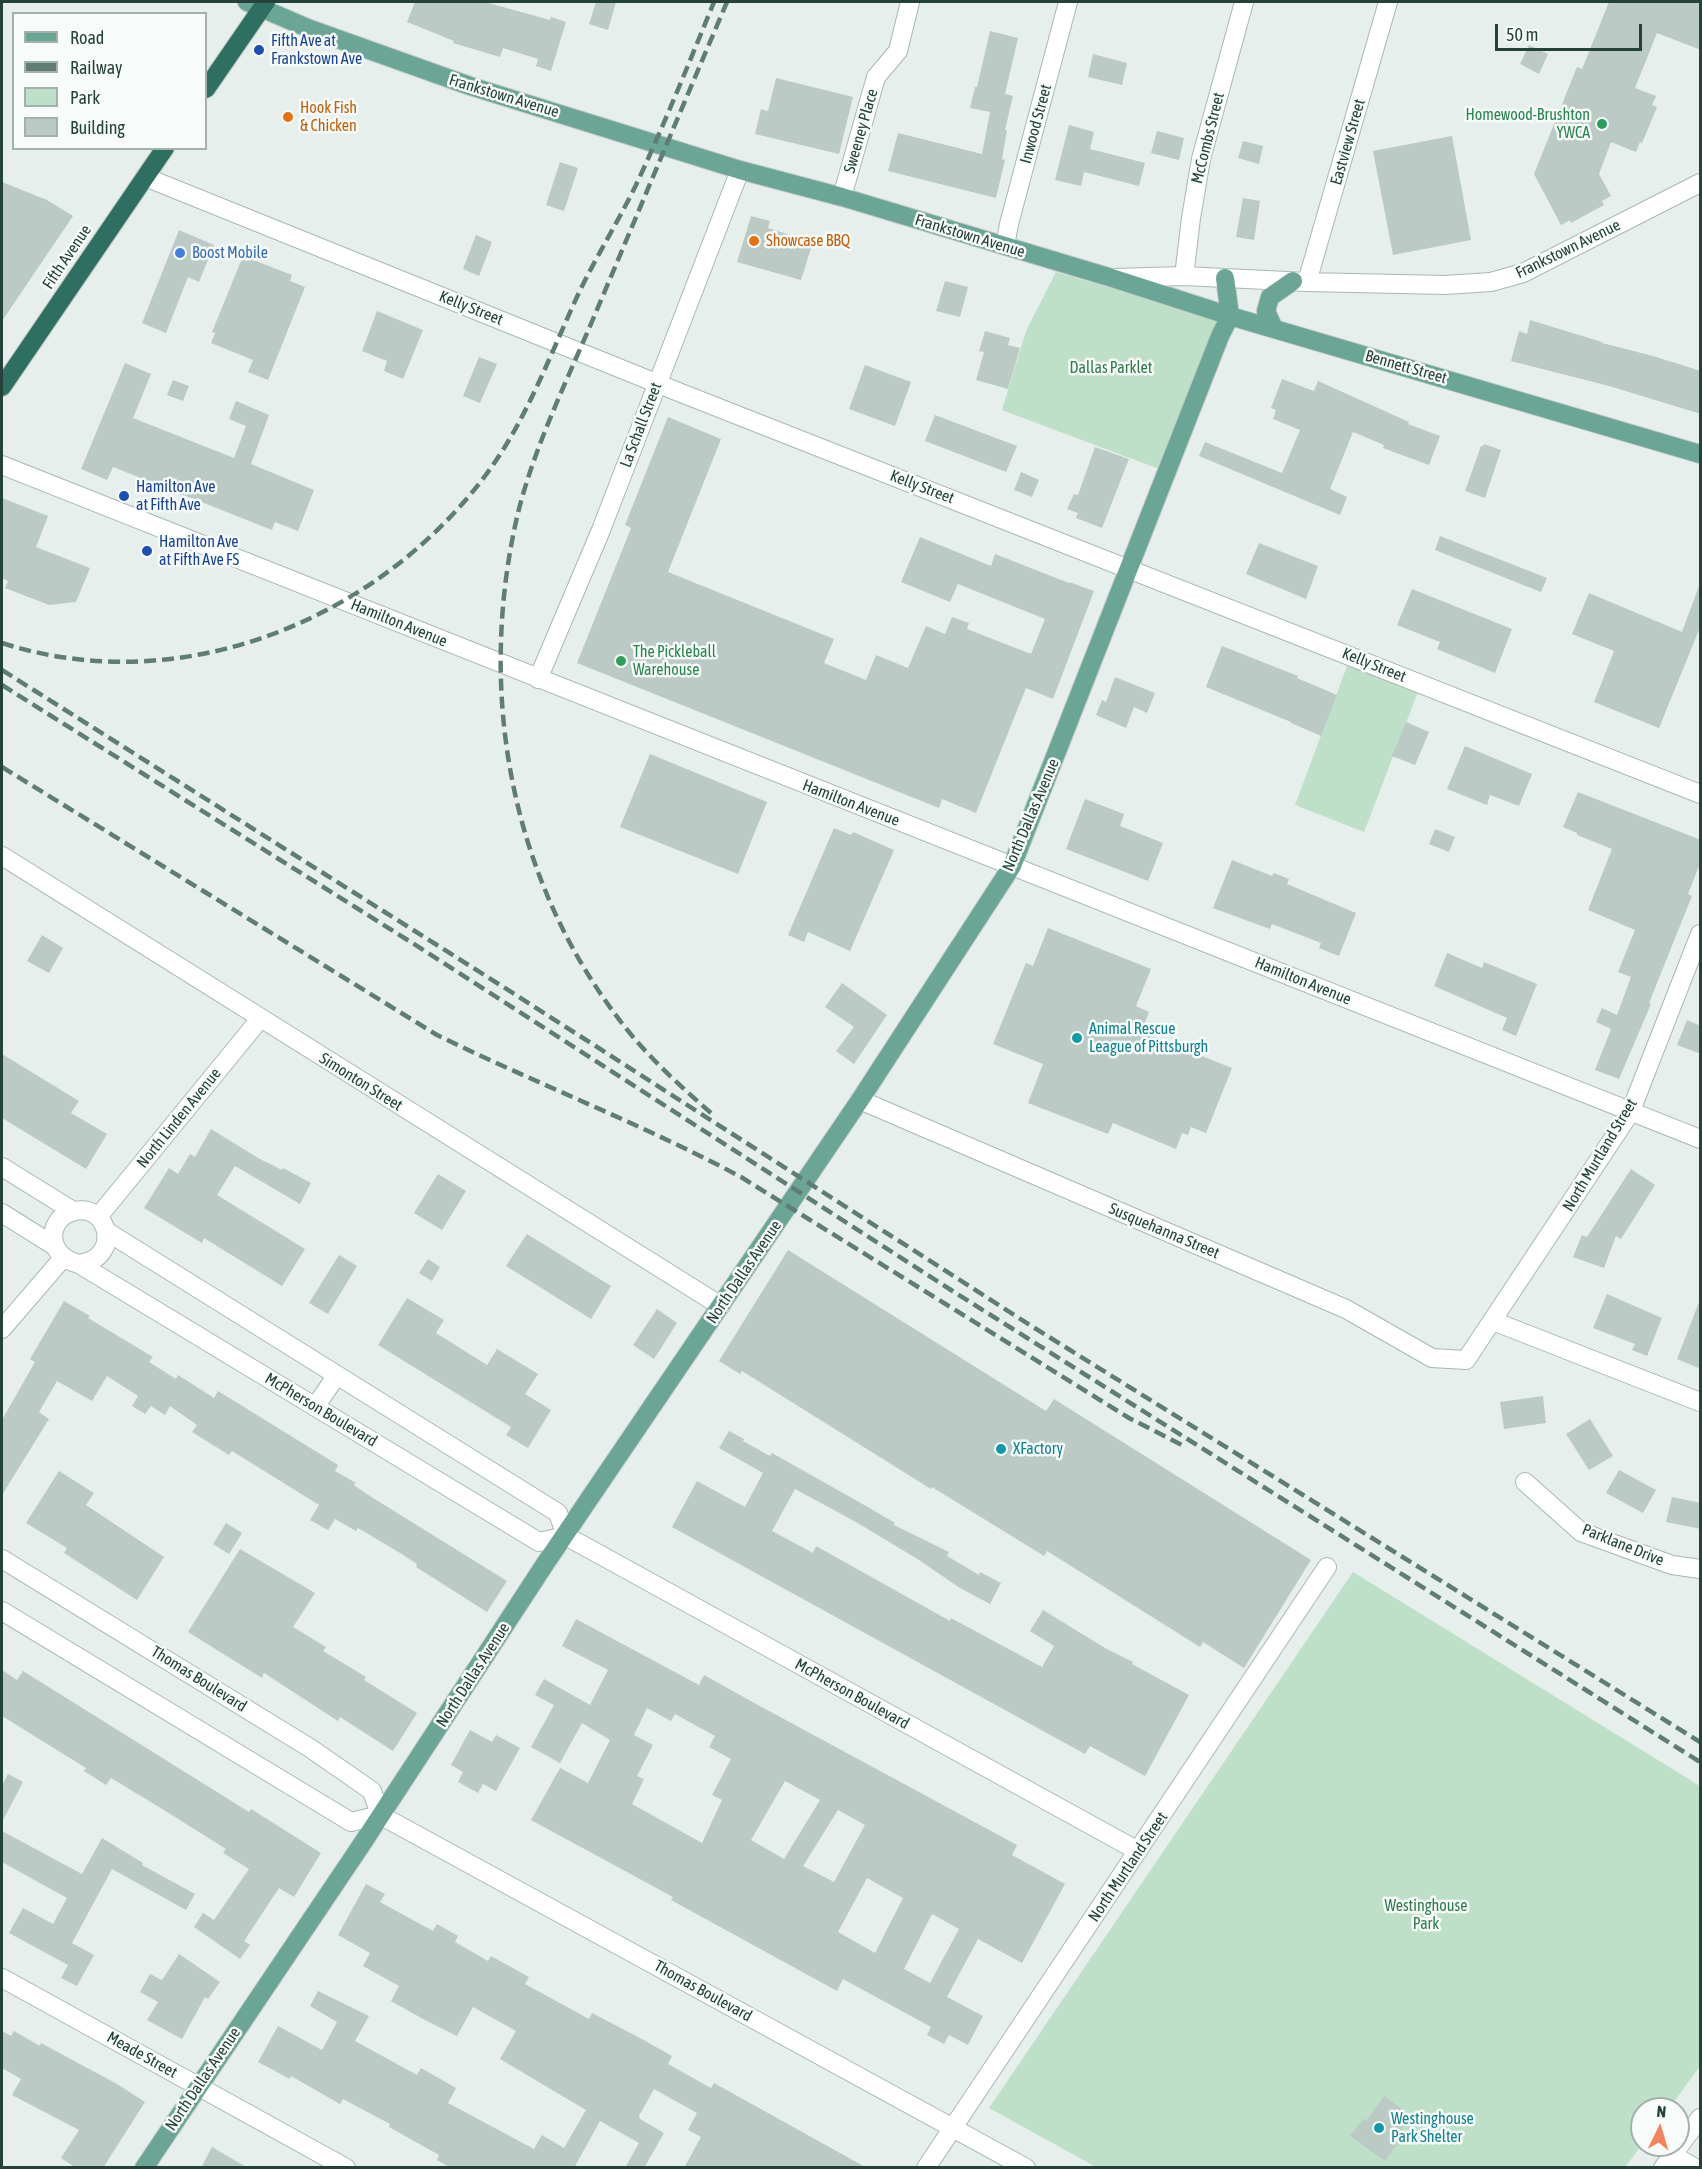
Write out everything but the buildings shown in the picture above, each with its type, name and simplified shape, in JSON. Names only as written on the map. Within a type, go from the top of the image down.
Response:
[{"type":"highway","points":[[207,87],[258,4]]},
{"type":"highway","name":"Fifth Avenue","points":[[2,387],[164,150]]},
{"type":"main road","name":"Frankstown Avenue","points":[[258,4],[320,32],[442,77],[740,170],[842,197],[1112,278]]},
{"type":"main road","name":"Bennett Street","points":[[1112,278],[1230,316],[1701,453]]},
{"type":"main road","points":[[1225,278],[1230,316]]},
{"type":"main road","points":[[1274,329],[1266,312],[1270,297],[1300,282]]},
{"type":"main road","name":"North Dallas Avenue","points":[[144,2168],[545,1564],[860,1100],[1012,866],[1128,568],[1230,316]]},
{"type":"street","name":"Sweeney Place","points":[[842,197],[876,77],[898,51],[910,2]]},
{"type":"street","name":"Inwood Street","points":[[1005,246],[1068,2]]},
{"type":"street","name":"McCombs Street","points":[[1184,276],[1201,159],[1244,2]]},
{"type":"street","name":"Eastview Street","points":[[1300,282],[1388,2]]},
{"type":"street","name":"La Schall Street","points":[[538,679],[600,530],[740,170]]},
{"type":"street","name":"Kelly Street","points":[[145,177],[657,383],[1701,794]]},
{"type":"street","name":"Frankstown Avenue","points":[[1112,278],[1184,276],[1300,282],[1445,285],[1491,282],[1523,273],[1701,183]]},
{"type":"street","name":"Hamilton Avenue","points":[[2,465],[1630,1113],[1701,1139]]},
{"type":"street","name":"Simonton Street","points":[[2,856],[722,1306]]},
{"type":"street","name":"North Murtland Street","points":[[1466,1360],[1630,1113],[1701,934]]},
{"type":"street","name":"North Linden Avenue","points":[[102,1224],[260,1019]]},
{"type":"street","name":"Susquehanna Street","points":[[860,1100],[1346,1309],[1432,1358],[1466,1360]]},
{"type":"street","points":[[2,1167],[74,1211]]},
{"type":"street","points":[[66,1256],[53,1233],[56,1225],[61,1218],[74,1211],[86,1211],[102,1224],[337,1375],[558,1513],[566,1536]]},
{"type":"street","name":"McPherson Boulevard","points":[[2,1213],[66,1256],[539,1542],[566,1536],[1138,1851]]},
{"type":"street","points":[[66,1256],[96,1259],[106,1245],[102,1224]]},
{"type":"street","points":[[2,1329],[66,1256]]},
{"type":"street","points":[[1493,1321],[1701,1402]]},
{"type":"street","points":[[315,1407],[337,1375]]},
{"type":"street","name":"Parklane Drive","points":[[1525,1482],[1581,1532],[1672,1565],[1701,1569]]},
{"type":"street","name":"Thomas Boulevard","points":[[2,1559],[309,1748],[372,1791],[380,1815],[1026,2168]]},
{"type":"street","name":"North Murtland Street","points":[[926,2168],[1327,1567]]},
{"type":"street","points":[[2,1611],[351,1822],[380,1815]]},
{"type":"street","name":"Meade Street","points":[[2,1978],[346,2168]]},
{"type":"street","points":[[1695,2168],[1668,2161],[1701,2118]]},
{"type":"green space","name":"Dallas Parklet","points":[[1056,272],[1218,322],[1159,469],[1002,410],[1026,331]]},
{"type":"green space","points":[[1349,661],[1419,689],[1364,832],[1295,805]]},
{"type":"green space","name":"Westinghouse Park","points":[[1353,1572],[1700,1786],[1700,2066],[1678,2097],[1630,2097],[1630,2157],[1633,2157],[1625,2167],[1096,2167],[989,2108]]},
{"type":"railway","points":[[2,643],[69,658],[137,661],[204,654],[269,636],[331,608],[388,572],[440,527],[485,476],[524,413],[583,285],[636,185],[714,2]]},
{"type":"railway","points":[[711,1113],[675,1081],[631,1035],[583,966],[552,907],[529,845],[512,781],[503,716],[501,649],[505,583],[517,517],[533,464],[552,413],[727,2]]},
{"type":"railway","points":[[2,670],[516,995],[1033,1327],[1700,1742]]},
{"type":"railway","points":[[2,685],[425,951],[951,1290],[1700,1762]]},
{"type":"railway","points":[[2,767],[437,1035],[666,1139],[741,1177],[1129,1418],[1186,1447]]},
{"type":"place","name":"Fifth Ave at Frankstown Ave","points":[[259,50]]},
{"type":"place","name":"Hook Fish & Chicken","points":[[288,117]]},
{"type":"place","name":"Homewood-Brushton YWCA","points":[[1602,124]]},
{"type":"place","name":"Showcase BBQ","points":[[754,241]]},
{"type":"place","name":"Boost Mobile","points":[[180,253]]},
{"type":"place","name":"Hamilton Ave at Fifth Ave","points":[[124,496]]},
{"type":"place","name":"Hamilton Ave at Fifth Ave FS","points":[[147,551]]},
{"type":"place","name":"The Pickleball Warehouse","points":[[621,661]]},
{"type":"place","name":"Animal Rescue League of Pittsburgh","points":[[1077,1038]]},
{"type":"place","name":"XFactory","points":[[1001,1449]]},
{"type":"place","name":"Westinghouse Park Shelter","points":[[1379,2128]]}]
